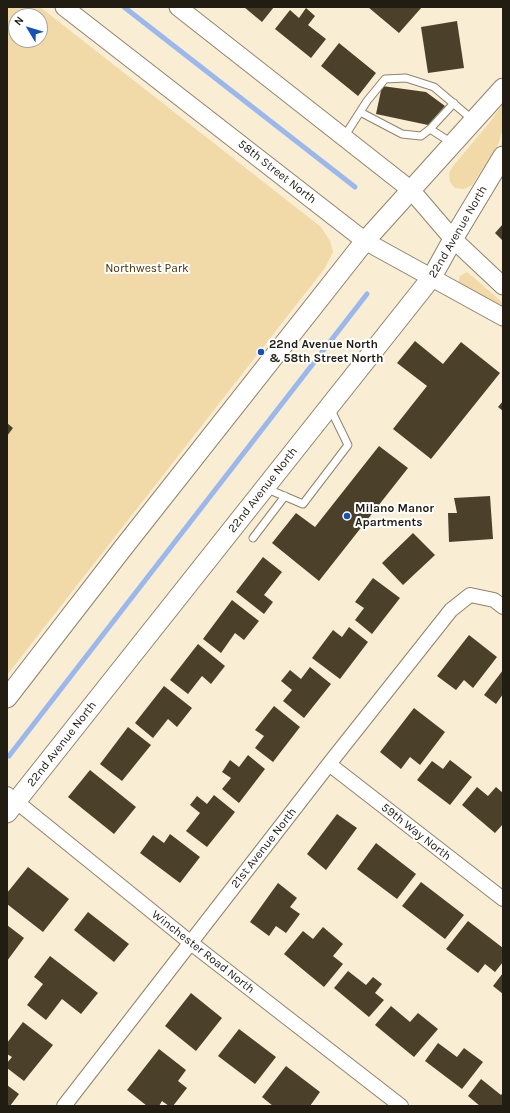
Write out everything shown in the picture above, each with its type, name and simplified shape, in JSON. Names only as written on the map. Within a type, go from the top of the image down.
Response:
[{"type":"main road","points":[[7,698],[365,240],[503,88]]},
{"type":"main road","name":"22nd Avenue North","points":[[10,803],[265,488],[432,277],[503,156]]},
{"type":"street","name":"58th Street North","points":[[64,7],[365,240],[503,317]]},
{"type":"street","points":[[178,7],[411,190],[453,239],[503,286]]},
{"type":"street","name":"21st Avenue North","points":[[64,1106],[329,764],[451,610],[470,595],[494,600],[503,607]]},
{"type":"street","name":"59th Way North","points":[[329,764],[503,899]]},
{"type":"street","name":"Winchester Road North","points":[[10,803],[401,1106]]},
{"type":"lane","points":[[344,137],[367,101],[385,79],[406,78],[434,87],[473,120]]},
{"type":"lane","points":[[360,112],[402,134],[421,136],[430,129],[454,103]]},
{"type":"lane","points":[[430,129],[452,144]]},
{"type":"lane","points":[[265,488],[303,504],[348,445],[330,406]]},
{"type":"lane","points":[[253,538],[285,496]]},
{"type":"green space","name":"Northwest Park","points":[[7,7],[41,8],[8,8],[8,48],[48,48],[48,13],[321,227],[330,241],[333,252],[325,268],[7,675]]},
{"type":"green space","points":[[503,103],[503,129],[498,145],[472,185],[464,189],[455,188],[450,182],[449,173],[453,166],[490,122]]},
{"type":"green space","points":[[467,272],[503,303],[503,314],[458,284],[460,276]]},
{"type":"building","points":[[244,7],[274,7],[262,22]]},
{"type":"building","points":[[368,7],[422,7],[399,33]]},
{"type":"building","points":[[306,8],[315,16],[308,25],[326,39],[311,58],[275,29],[290,10],[299,18]]},
{"type":"building","points":[[457,21],[464,68],[428,73],[421,27]]},
{"type":"building","points":[[339,43],[376,73],[358,96],[321,66]]},
{"type":"building","points":[[382,86],[426,92],[445,106],[428,125],[376,114]]},
{"type":"building","points":[[503,224],[503,241],[495,233]]},
{"type":"building","points":[[415,341],[443,364],[461,342],[500,373],[431,459],[393,429],[427,386],[397,363]]},
{"type":"building","points":[[503,401],[503,411],[498,407]]},
{"type":"building","points":[[7,423],[13,428],[7,436]]},
{"type":"building","name":"Milano Manor Apartments","points":[[379,446],[408,468],[319,581],[272,543],[296,513],[315,527]]},
{"type":"building","points":[[490,496],[493,539],[449,542],[448,513],[457,513],[454,498]]},
{"type":"building","points":[[413,533],[435,555],[403,585],[382,563]]},
{"type":"building","points":[[263,557],[282,572],[264,595],[273,602],[264,614],[236,592]]},
{"type":"building","points":[[373,578],[400,598],[372,634],[355,620],[364,608],[355,602]]},
{"type":"building","points":[[232,600],[259,621],[244,640],[235,633],[221,653],[203,639]]},
{"type":"building","points":[[349,627],[368,642],[340,679],[312,658],[333,630],[342,637]]},
{"type":"building","points":[[469,635],[497,657],[473,688],[464,680],[456,690],[437,676]]},
{"type":"building","points":[[198,644],[225,666],[211,684],[202,676],[188,694],[170,680]]},
{"type":"building","points":[[310,667],[331,684],[304,718],[283,701],[292,690],[281,681],[290,670],[301,679]]},
{"type":"building","points":[[503,670],[503,694],[496,704],[484,695]]},
{"type":"building","points":[[164,686],[192,708],[177,727],[168,719],[153,738],[135,723]]},
{"type":"building","points":[[274,706],[300,727],[273,762],[255,748],[264,736],[255,730]]},
{"type":"building","points":[[414,708],[445,732],[420,765],[410,757],[401,769],[380,752]]},
{"type":"building","points":[[128,727],[151,745],[122,781],[100,764]]},
{"type":"building","points":[[248,755],[265,769],[239,803],[222,789],[231,778],[222,772],[230,760],[239,767]]},
{"type":"building","points":[[450,760],[472,777],[450,805],[417,780],[432,761],[443,769]]},
{"type":"building","points":[[90,770],[136,807],[114,834],[68,797]]},
{"type":"building","points":[[477,787],[488,796],[496,787],[503,793],[503,824],[495,833],[462,805]]},
{"type":"building","points":[[214,795],[235,812],[207,847],[186,831],[200,813],[190,805],[197,796],[207,804]]},
{"type":"building","points":[[337,814],[357,828],[326,870],[307,854]]},
{"type":"building","points":[[170,834],[200,857],[180,883],[140,853],[153,835],[164,843]]},
{"type":"building","points":[[376,843],[416,874],[397,899],[357,869]]},
{"type":"building","points":[[28,867],[69,899],[43,932],[7,904],[7,893]]},
{"type":"building","points":[[421,882],[464,915],[445,939],[402,906]]},
{"type":"building","points":[[278,883],[297,898],[290,907],[300,914],[286,933],[276,926],[269,936],[250,922]]},
{"type":"building","points":[[88,912],[129,944],[114,962],[74,930]]},
{"type":"building","points":[[468,921],[503,948],[503,962],[495,972],[485,964],[478,973],[446,949]]},
{"type":"building","points":[[7,925],[24,938],[7,961]]},
{"type":"building","points":[[323,927],[343,944],[333,956],[343,964],[324,987],[284,954],[303,931],[313,939]]},
{"type":"building","points":[[50,956],[98,993],[81,1014],[62,999],[46,1020],[27,1005],[43,984],[34,977]]},
{"type":"building","points":[[348,971],[366,985],[373,977],[382,984],[375,993],[384,1000],[369,1017],[334,988]]},
{"type":"building","points":[[503,973],[503,994],[493,986]]},
{"type":"building","points":[[191,993],[222,1018],[196,1051],[165,1026]]},
{"type":"building","points":[[391,1006],[410,1022],[418,1013],[438,1029],[414,1057],[375,1025]]},
{"type":"building","points":[[23,1022],[53,1045],[24,1081],[7,1068],[7,1063],[12,1057],[7,1054],[7,1043]]},
{"type":"building","points":[[239,1029],[276,1057],[255,1084],[218,1056]]},
{"type":"building","points":[[438,1043],[457,1057],[464,1048],[483,1062],[462,1089],[425,1061]]},
{"type":"building","points":[[159,1049],[186,1070],[178,1081],[187,1088],[173,1106],[169,1106],[162,1101],[159,1106],[147,1106],[127,1090]]},
{"type":"building","points":[[286,1066],[320,1092],[310,1106],[273,1106],[262,1097]]},
{"type":"building","points":[[481,1079],[501,1095],[503,1093],[503,1106],[480,1106],[468,1096]]},
{"type":"building","points":[[7,1085],[19,1094],[10,1106],[7,1106]]},
{"type":"waterway","points":[[124,7],[355,187]]},
{"type":"waterway","points":[[9,756],[367,294]]},
{"type":"place","name":"22nd Avenue North & 58th Street North","points":[[261,352]]},
{"type":"place","name":"Milano Manor Apartments","points":[[347,516]]}]
